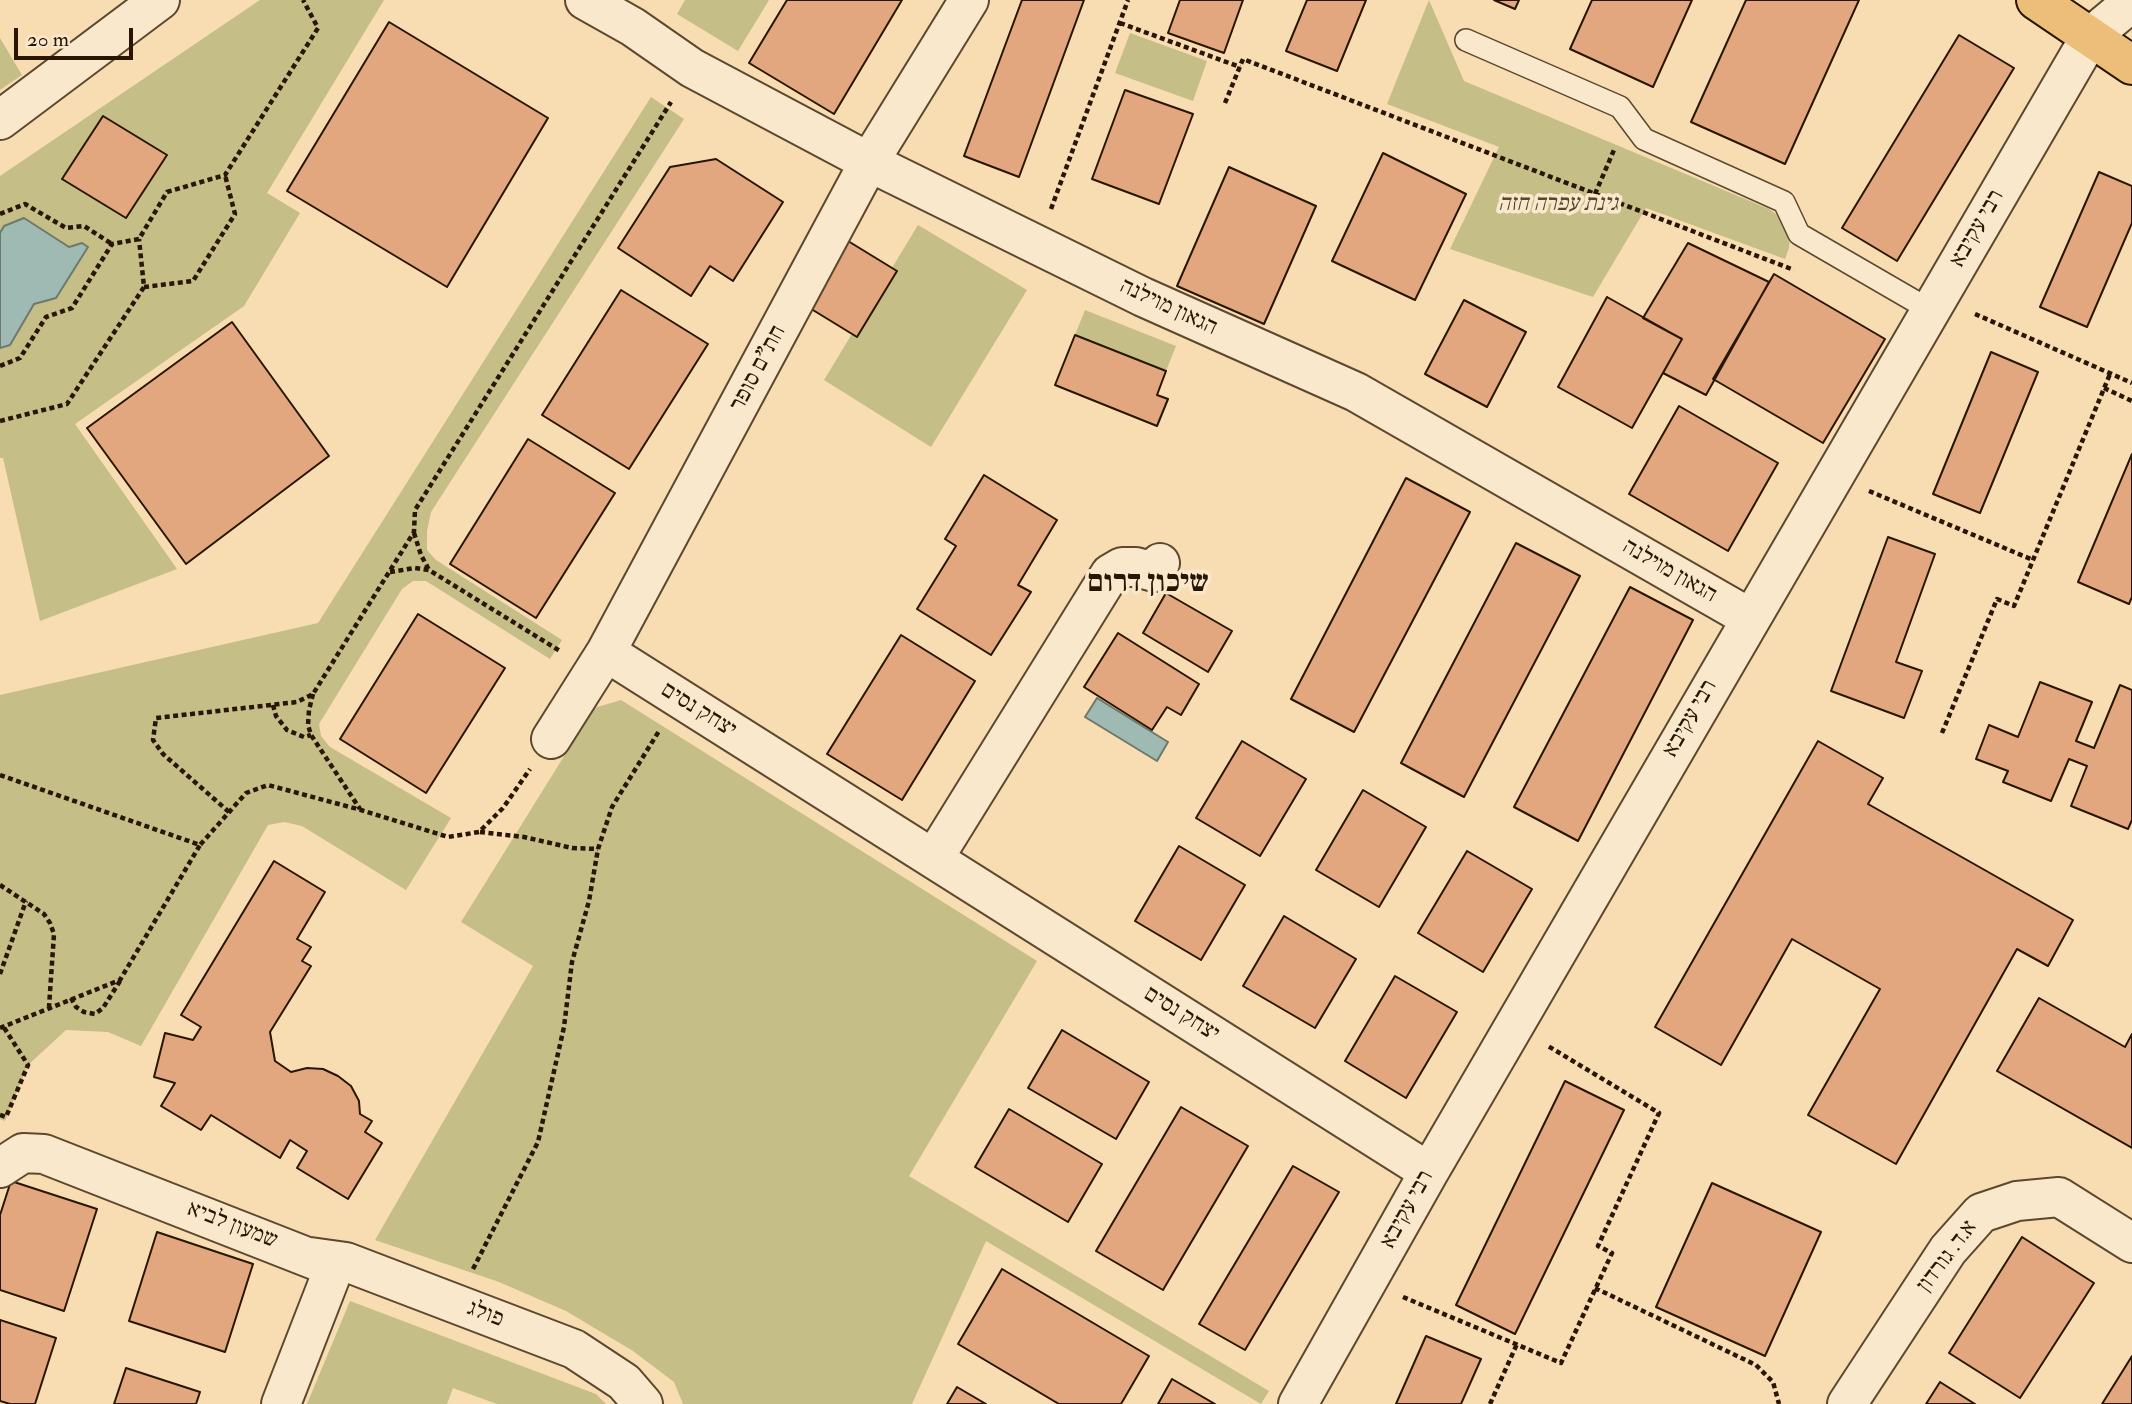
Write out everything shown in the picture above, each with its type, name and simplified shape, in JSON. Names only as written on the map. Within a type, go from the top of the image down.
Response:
[{"type":"main road","points":[[2036,0],[2092,18],[2132,65]]},
{"type":"street","points":[[0,120],[160,0]]},
{"type":"street","name":"הגאון מוילנה","points":[[585,0],[633,27],[692,68],[869,162],[1143,298],[1356,392],[1750,618]]},
{"type":"street","name":"חת\"ם סופר","points":[[551,739],[600,662],[869,162],[969,0]]},
{"type":"street","name":"רבי עקיבא","points":[[1298,1404],[1750,618],[1947,310],[2092,18],[2132,2]]},
{"type":"street","points":[[934,858],[1110,574],[1122,567],[1136,567],[1154,572],[1160,563]]},
{"type":"street","name":"יצחק נסים","points":[[600,662],[679,699],[1429,1172]]},
{"type":"street","name":"שמעון לביא","points":[[0,1168],[23,1153],[44,1154],[310,1257]]},
{"type":"street","name":"א.ד. גורדון","points":[[1847,1404],[1948,1250],[1982,1213],[2017,1200],[2059,1197],[2132,1243]]},
{"type":"street","points":[[281,1404],[330,1278],[325,1264],[310,1257]]},
{"type":"street","name":"פולג","points":[[310,1257],[346,1262],[574,1349],[624,1382],[643,1404]]},
{"type":"lane","points":[[1466,40],[1620,107],[1644,139],[1784,202],[1799,234],[1947,310]]},
{"type":"path","points":[[0,421],[67,404],[144,287],[139,239],[167,192],[225,175],[318,28],[303,0]]},
{"type":"path","points":[[1038,246],[1128,0]]},
{"type":"path","points":[[1120,23],[1240,67]]},
{"type":"path","points":[[1225,103],[1242,59],[1798,271]]},
{"type":"path","points":[[429,570],[414,532],[415,510],[692,68]]},
{"type":"path","points":[[1595,194],[1628,117]]},
{"type":"path","points":[[144,287],[193,281],[235,214],[225,175]]},
{"type":"path","points":[[0,214],[25,204],[66,228],[84,226],[112,244],[139,239]]},
{"type":"path","points":[[0,366],[20,358],[46,317],[72,308],[112,244]]},
{"type":"path","points":[[1947,310],[2132,383]]},
{"type":"path","points":[[1942,733],[1997,599],[2014,606],[2110,374]]},
{"type":"path","points":[[2104,388],[2132,401]]},
{"type":"path","points":[[1861,488],[2033,560]]},
{"type":"path","points":[[361,810],[311,735],[308,718],[313,694],[414,532]]},
{"type":"path","points":[[390,572],[415,568],[429,570],[600,662]]},
{"type":"path","points":[[229,812],[163,754],[153,740],[156,718],[297,702],[313,694]]},
{"type":"path","points":[[455,1304],[538,1142],[564,1027],[572,962],[589,901],[598,849],[612,807],[679,699]]},
{"type":"path","points":[[272,705],[276,716],[287,730],[304,737],[311,735]]},
{"type":"path","points":[[479,832],[503,808],[551,739]]},
{"type":"path","points":[[0,775],[200,845]]},
{"type":"path","points":[[71,998],[76,1007],[84,1013],[94,1014],[103,1008],[200,845],[246,793],[268,785],[448,837],[479,832],[524,837],[572,848],[598,849]]},
{"type":"path","points":[[0,885],[44,914],[54,934],[49,1007]]},
{"type":"path","points":[[0,974],[26,901]]},
{"type":"path","points":[[6,1118],[29,1065],[1,1027],[120,980]]},
{"type":"path","points":[[1397,1294],[1561,1363],[1612,1253],[1598,1246],[1659,1113],[1541,1042]]},
{"type":"path","points":[[1595,1288],[1756,1366],[1773,1382],[1779,1404]]},
{"type":"path","points":[[1490,1404],[1517,1344]]},
{"type":"green space","points":[[260,0],[384,0],[267,193],[300,213],[244,306],[75,424],[177,569],[40,621],[3,458],[0,458],[0,176]]},
{"type":"green space","points":[[685,0],[769,0],[738,51],[677,14]]},
{"type":"green space","name":"גינת עפרה חזה","points":[[1429,0],[1464,81],[1769,209],[1782,218],[1790,233],[1785,259],[1646,208],[1593,297],[1450,249],[1499,147],[1387,104]]},
{"type":"green space","points":[[1130,33],[1207,61],[1193,101],[1115,73]]},
{"type":"green space","points":[[0,38],[22,75],[0,90]]},
{"type":"green space","points":[[651,97],[684,119],[431,512],[427,531],[427,550],[436,560],[562,640],[550,659],[426,581],[413,581],[402,589],[319,724],[321,736],[330,747],[451,818],[406,890],[302,826],[284,822],[268,825],[141,1046],[108,1032],[66,1030],[28,1065],[5,1121],[0,1119],[0,695],[318,623]]},
{"type":"green space","points":[[918,225],[1027,290],[931,447],[824,380]]},
{"type":"green space","points":[[1085,310],[1176,346],[1166,371],[1075,335]]},
{"type":"green space","points":[[621,700],[1037,961],[909,1176],[1269,1391],[1261,1404],[986,1241],[912,1404],[683,1404],[674,1382],[633,1351],[566,1311],[499,1282],[375,1240],[533,966],[461,922],[594,708]]},
{"type":"green space","points":[[350,1301],[596,1394],[606,1404],[497,1404],[453,1388],[447,1404],[307,1404]]},
{"type":"water","points":[[24,218],[69,247],[82,243],[88,247],[56,298],[34,304],[10,345],[0,348],[0,233],[4,226]]},
{"type":"water","points":[[1097,698],[1168,742],[1157,761],[1085,717]]},
{"type":"building","points":[[787,0],[902,0],[834,114],[749,63]]},
{"type":"building","points":[[1022,0],[1084,0],[1019,177],[964,156]]},
{"type":"building","points":[[1180,0],[1243,0],[1224,53],[1168,33]]},
{"type":"building","points":[[1307,0],[1366,0],[1337,71],[1286,51]]},
{"type":"building","points":[[1494,0],[1519,0],[1515,9]]},
{"type":"building","points":[[1592,0],[1692,0],[1653,87],[1570,49]]},
{"type":"building","points":[[1746,0],[1859,0],[1785,164],[1691,122]]},
{"type":"building","points":[[389,22],[548,118],[447,287],[287,191]]},
{"type":"building","points":[[1959,35],[2014,68],[1897,261],[1842,228]]},
{"type":"building","points":[[1125,90],[1193,114],[1159,204],[1092,179]]},
{"type":"building","points":[[103,116],[167,155],[126,218],[62,179]]},
{"type":"building","points":[[1383,153],[1466,194],[1415,300],[1332,261]]},
{"type":"building","points":[[716,159],[783,202],[733,281],[710,266],[691,296],[618,248],[670,167]]},
{"type":"building","points":[[1229,167],[1316,206],[1264,324],[1177,286]]},
{"type":"building","points":[[2099,172],[2132,186],[2132,223],[2087,327],[2040,307]]},
{"type":"building","points":[[848,241],[897,271],[857,337],[808,307]]},
{"type":"building","points":[[1688,243],[1769,282],[1706,395],[1663,373],[1682,339],[1643,318]]},
{"type":"building","points":[[1774,274],[1885,339],[1823,443],[1713,379]]},
{"type":"building","points":[[621,290],[708,344],[629,469],[542,415]]},
{"type":"building","points":[[1607,297],[1682,339],[1632,428],[1558,387]]},
{"type":"building","points":[[1464,300],[1526,332],[1487,407],[1425,374]]},
{"type":"building","points":[[232,322],[329,456],[186,564],[87,428]]},
{"type":"building","points":[[1075,335],[1166,371],[1157,395],[1168,399],[1157,426],[1055,385]]},
{"type":"building","points":[[1991,352],[2038,372],[1980,513],[1933,494]]},
{"type":"building","points":[[1679,406],[1778,463],[1728,551],[1629,494]]},
{"type":"building","points":[[528,439],[615,493],[536,618],[450,564]]},
{"type":"building","points":[[2132,454],[2132,597],[2129,604],[2078,582]]},
{"type":"building","points":[[984,475],[1057,520],[1018,585],[1031,592],[991,655],[917,609],[956,546],[945,539]]},
{"type":"building","points":[[1406,478],[1470,512],[1354,732],[1291,699]]},
{"type":"building","points":[[1888,537],[1935,554],[1896,662],[1922,671],[1904,718],[1831,691]]},
{"type":"building","points":[[1516,543],[1580,576],[1464,797],[1401,763]]},
{"type":"building","points":[[1630,587],[1693,620],[1578,841],[1514,807]]},
{"type":"building","points":[[1166,593],[1232,631],[1208,672],[1143,633]]},
{"type":"building","points":[[418,614],[505,668],[426,793],[340,739]]},
{"type":"building","points":[[1118,633],[1199,684],[1181,715],[1167,707],[1152,730],[1084,687]]},
{"type":"building","points":[[901,635],[975,681],[902,800],[827,754]]},
{"type":"building","points":[[2040,682],[2092,702],[2076,741],[2094,748],[2120,685],[2132,690],[2132,820],[2128,829],[2071,806],[2087,766],[2069,759],[2051,801],[2003,782],[2008,771],[1976,759],[1989,725],[2018,737]]},
{"type":"building","points":[[1242,741],[1306,779],[1260,856],[1196,818]]},
{"type":"building","points":[[1818,741],[1883,778],[1868,804],[2073,920],[2048,966],[2017,949],[1896,1164],[1808,1115],[1880,989],[1792,939],[1721,1065],[1655,1027]]},
{"type":"building","points":[[1363,790],[1426,827],[1379,907],[1316,870]]},
{"type":"building","points":[[1179,846],[1245,885],[1201,960],[1135,921]]},
{"type":"building","points":[[1467,851],[1532,889],[1483,972],[1418,933]]},
{"type":"building","points":[[274,861],[325,892],[297,939],[311,947],[302,961],[311,966],[270,1032],[275,1061],[291,1072],[307,1068],[323,1069],[338,1076],[351,1086],[359,1101],[360,1114],[372,1121],[365,1132],[382,1143],[348,1199],[297,1168],[307,1151],[290,1140],[280,1158],[211,1115],[201,1130],[161,1106],[175,1083],[154,1077],[165,1033],[193,1040],[201,1027],[181,1015]]},
{"type":"building","points":[[1284,916],[1356,959],[1315,1028],[1243,986]]},
{"type":"building","points":[[1395,976],[1457,1012],[1406,1098],[1345,1061]]},
{"type":"building","points":[[2039,998],[2125,1047],[2132,1034],[2132,1148],[1997,1071]]},
{"type":"building","points":[[1062,1030],[1149,1082],[1116,1139],[1028,1088]]},
{"type":"building","points":[[1565,1081],[1624,1110],[1515,1334],[1456,1305]]},
{"type":"building","points":[[1181,1107],[1248,1146],[1163,1290],[1096,1251]]},
{"type":"building","points":[[1009,1109],[1102,1164],[1068,1222],[975,1167]]},
{"type":"building","points":[[1293,1166],[1339,1192],[1245,1350],[1199,1324]]},
{"type":"building","points":[[11,1181],[97,1209],[64,1311],[0,1290],[0,1215]]},
{"type":"building","points":[[1712,1183],[1821,1232],[1765,1356],[1656,1307]]},
{"type":"building","points":[[157,1232],[253,1264],[225,1352],[129,1321]]},
{"type":"building","points":[[2022,1237],[2094,1283],[2020,1398],[1949,1353]]},
{"type":"building","points":[[1002,1269],[1149,1356],[1121,1404],[1059,1404],[958,1344]]},
{"type":"building","points":[[0,1320],[56,1338],[35,1404],[10,1404],[0,1401]]},
{"type":"building","points":[[1426,1336],[1481,1359],[1461,1404],[1396,1404]]},
{"type":"building","points":[[2132,1356],[2132,1404],[2102,1404]]},
{"type":"building","points":[[126,1368],[200,1392],[196,1404],[114,1404]]},
{"type":"building","points":[[1172,1379],[1215,1404],[1158,1404]]},
{"type":"building","points":[[1940,1382],[1975,1404],[1926,1404]]},
{"type":"building","points":[[957,1387],[986,1404],[947,1404]]},
{"type":"district","name":"שיכון דרום","points":[[1148,585]]}]
